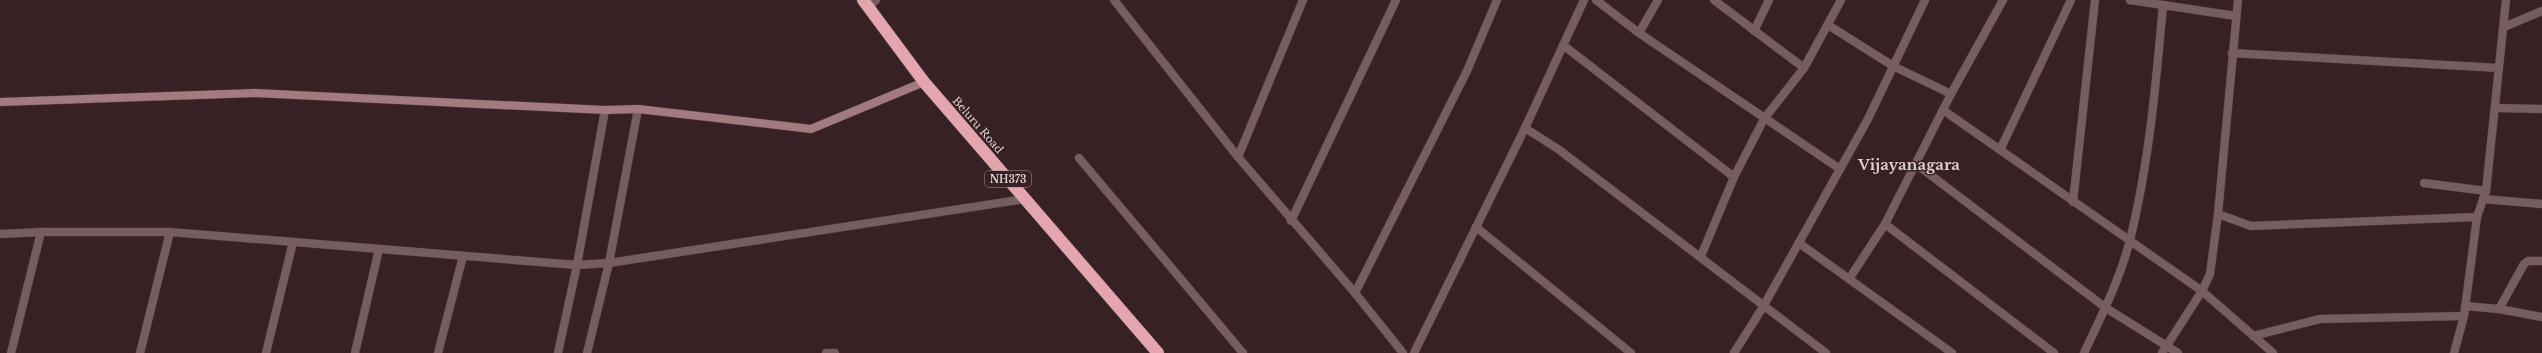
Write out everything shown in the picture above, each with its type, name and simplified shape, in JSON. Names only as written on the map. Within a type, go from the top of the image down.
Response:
[{"type":"highway","name":"Beluru Road","points":[[869,2],[924,82],[1158,353]]},
{"type":"street","points":[[1238,157],[1303,0]]},
{"type":"street","points":[[1292,221],[1396,0]]},
{"type":"street","points":[[1355,293],[1467,71],[1497,0]]},
{"type":"street","points":[[1414,353],[1525,128],[1584,0]]},
{"type":"street","points":[[1596,0],[1639,33],[1840,169]]},
{"type":"street","points":[[1639,33],[1658,0]]},
{"type":"street","points":[[1714,0],[1804,68]]},
{"type":"street","points":[[1754,31],[1769,0]]},
{"type":"street","points":[[1702,256],[1734,177],[1764,119],[1804,68],[1841,0]]},
{"type":"street","points":[[1734,353],[1763,307],[1840,169],[1925,0]]},
{"type":"street","points":[[1849,279],[1885,224],[1951,94],[2003,0]]},
{"type":"street","points":[[2000,150],[2071,0]]},
{"type":"street","points":[[2073,202],[2095,0]]},
{"type":"street","points":[[2130,0],[2236,16]]},
{"type":"street","points":[[2162,353],[2166,344],[2202,291],[2210,274],[2218,214],[2238,0]]},
{"type":"street","points":[[2454,353],[2464,316],[2477,217],[2485,195],[2496,108],[2506,0]]},
{"type":"street","points":[[1116,1],[1238,157],[1355,293],[1403,353]]},
{"type":"street","points":[[2084,353],[2106,308],[2130,241],[2142,182],[2155,94],[2163,5]]},
{"type":"street","points":[[2504,27],[2542,11]]},
{"type":"street","points":[[1828,25],[1893,66],[1951,94]]},
{"type":"street","points":[[1564,45],[1734,177]]},
{"type":"street","points":[[2232,53],[2499,68]]},
{"type":"street","points":[[0,102],[255,93],[605,110],[638,110],[811,128],[924,82]]},
{"type":"street","points":[[2496,108],[2542,109]]},
{"type":"street","points":[[558,353],[577,265],[605,110]]},
{"type":"street","points":[[587,353],[609,263],[638,110]]},
{"type":"street","points":[[1943,110],[2202,291],[2273,353]]},
{"type":"street","points":[[1525,128],[1558,149],[1702,256],[1763,307],[1826,353]]},
{"type":"street","points":[[1079,158],[1243,353]]},
{"type":"street","points":[[1916,164],[2106,308],[2166,344],[2178,353]]},
{"type":"street","points":[[2424,183],[2542,204]]},
{"type":"street","points":[[0,234],[41,232],[170,232],[577,265],[609,263],[1025,199]]},
{"type":"street","points":[[2218,214],[2251,226],[2477,217]]},
{"type":"street","points":[[1885,224],[2054,353]]},
{"type":"street","points":[[1476,227],[1631,353]]},
{"type":"street","points":[[11,353],[41,232]]},
{"type":"street","points":[[140,353],[170,232]]},
{"type":"street","points":[[266,353],[293,242]]},
{"type":"street","points":[[1799,243],[1952,353]]},
{"type":"street","points":[[354,353],[379,249]]},
{"type":"street","points":[[438,353],[463,256]]},
{"type":"street","points":[[2499,309],[2524,264],[2528,261],[2542,261]]},
{"type":"street","points":[[2465,306],[2499,309],[2542,317]]},
{"type":"street","points":[[2253,336],[2320,319],[2464,316]]},
{"type":"street","points":[[826,353],[835,353]]},
{"type":"district","name":"Vijayanagara","points":[[1909,165]]}]
